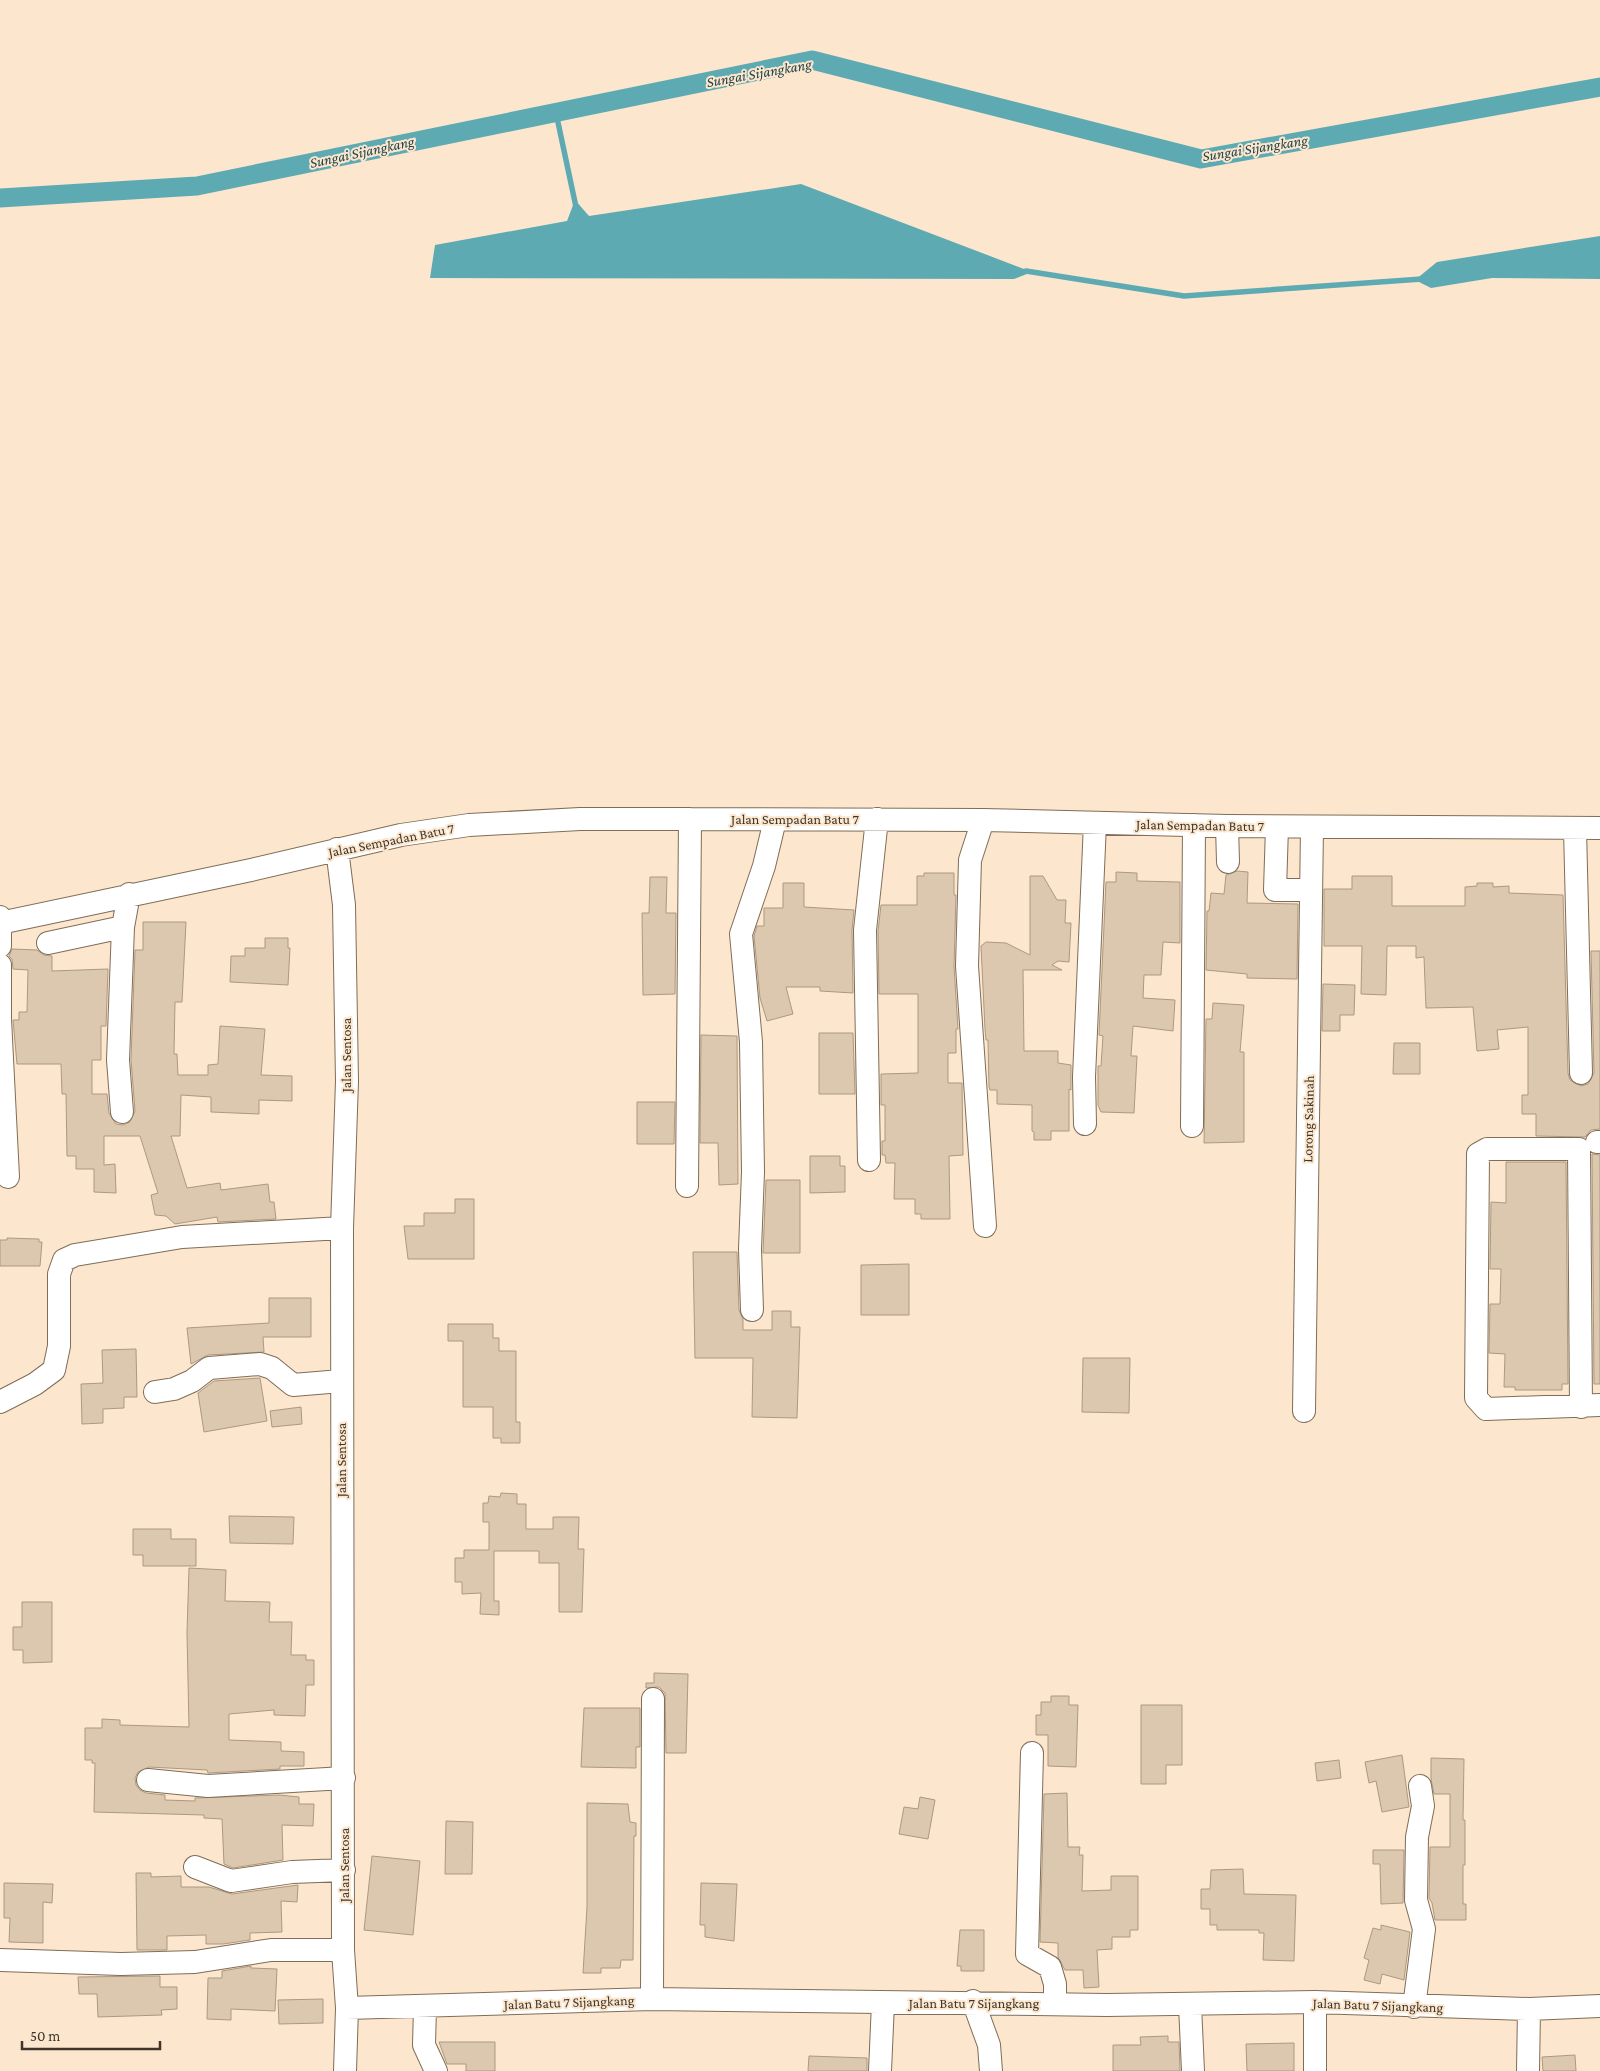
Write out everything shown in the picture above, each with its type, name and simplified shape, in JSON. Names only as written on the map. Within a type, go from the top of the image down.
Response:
[{"type":"street","name":"Jalan Sempadan Batu 7","points":[[0,921],[251,870],[337,849],[469,825],[580,819],[690,818],[983,820],[1276,827],[1600,828]]},
{"type":"street","points":[[687,1186],[690,818]]},
{"type":"street","points":[[869,1160],[864,930],[877,819]]},
{"type":"street","points":[[752,1310],[751,1042],[741,934],[764,866],[776,820]]},
{"type":"street","points":[[983,820],[970,860],[967,966],[985,1226]]},
{"type":"street","points":[[1085,1124],[1084,1077],[1095,823]]},
{"type":"street","points":[[1192,1126],[1194,826]]},
{"type":"street","points":[[1226,826],[1228,862]]},
{"type":"street","points":[[1276,827],[1275,890],[1311,890]]},
{"type":"street","name":"Lorong Sakinah","points":[[1304,1411],[1312,827]]},
{"type":"street","points":[[1575,828],[1581,1073]]},
{"type":"street","name":"Jalan Sentosa","points":[[337,849],[344,905],[347,1081],[342,1228],[341,1382],[344,1778],[343,1950],[347,2008],[345,2071]]},
{"type":"street","points":[[122,1112],[118,1060],[124,927],[129,894]]},
{"type":"street","points":[[0,921],[0,946]]},
{"type":"street","points":[[48,944],[124,927]]},
{"type":"street","points":[[0,965],[0,1018],[8,1177]]},
{"type":"street","points":[[1487,1148],[1579,1149],[1591,1406],[1486,1409],[1476,1398],[1478,1154],[1487,1148]]},
{"type":"street","points":[[0,1402],[35,1384],[54,1370],[59,1346],[58,1274],[64,1260],[75,1255],[182,1237],[342,1228]]},
{"type":"street","points":[[155,1392],[174,1389],[192,1382],[208,1368],[260,1364],[272,1368],[293,1384],[341,1382]]},
{"type":"street","points":[[652,1999],[653,1699]]},
{"type":"street","points":[[1032,1753],[1027,1954],[1050,1967],[1055,1984],[1055,2003]]},
{"type":"street","points":[[148,1780],[208,1786],[344,1778]]},
{"type":"street","points":[[1414,2007],[1424,1929],[1416,1900],[1417,1837],[1423,1806],[1420,1786]]},
{"type":"street","points":[[195,1867],[231,1881],[292,1872],[344,1870]]},
{"type":"street","points":[[0,1960],[121,1964],[195,1962],[271,1950],[343,1950]]},
{"type":"street","name":"Jalan Batu 7 Sijangkang","points":[[347,2008],[652,1999],[883,2003],[1190,2004],[1315,2002],[1414,2007],[1529,2009],[1600,2006]]},
{"type":"street","points":[[973,2002],[989,2045],[991,2071]]},
{"type":"street","points":[[1315,2002],[1315,2071]]},
{"type":"street","points":[[880,2071],[883,2003]]},
{"type":"street","points":[[1190,2004],[1193,2071]]},
{"type":"street","points":[[425,2007],[424,2046],[436,2071]]},
{"type":"street","points":[[1528,2071],[1529,2009]]},
{"type":"water","points":[[801,184],[1032,272],[1014,279],[430,278],[435,245],[567,221],[575,200],[589,216]]},
{"type":"water","points":[[1600,236],[1600,279],[1492,278],[1431,288],[1415,280],[1437,262]]},
{"type":"building","points":[[1237,871],[1248,872],[1247,903],[1298,904],[1297,979],[1247,978],[1247,974],[1206,970],[1207,911],[1209,911],[1211,893],[1224,894],[1226,875]]},
{"type":"building","points":[[1116,872],[1137,873],[1137,881],[1180,882],[1180,943],[1163,942],[1161,975],[1144,975],[1143,998],[1175,1000],[1173,1031],[1133,1026],[1131,1056],[1137,1056],[1134,1113],[1101,1112],[1098,1105],[1098,1066],[1101,1066],[1103,1036],[1099,1035],[1106,882],[1116,882]]},
{"type":"building","points":[[924,873],[954,873],[954,895],[956,895],[954,966],[958,1029],[956,1029],[956,1053],[948,1053],[948,1083],[962,1083],[963,1155],[949,1156],[950,1219],[921,1219],[921,1214],[915,1214],[915,1199],[894,1199],[895,1163],[886,1163],[885,1155],[882,1155],[882,1141],[885,1141],[885,1105],[881,1105],[881,1074],[918,1073],[918,994],[879,994],[878,931],[881,905],[917,905],[917,876],[924,876]]},
{"type":"building","points":[[1030,876],[1043,876],[1057,900],[1066,900],[1065,923],[1071,923],[1069,962],[1058,961],[1052,965],[1062,970],[1023,970],[1024,1051],[1058,1051],[1058,1063],[1071,1065],[1069,1131],[1051,1131],[1051,1140],[1034,1140],[1032,1105],[997,1104],[997,1090],[990,1090],[989,1087],[988,1040],[986,1040],[985,1029],[981,946],[986,942],[1006,943],[1030,955]]},
{"type":"building","points":[[1352,876],[1392,876],[1392,906],[1465,906],[1465,887],[1477,886],[1477,883],[1493,883],[1493,887],[1509,886],[1509,893],[1563,895],[1568,1073],[1570,1080],[1581,1086],[1588,1084],[1594,1073],[1591,951],[1600,951],[1600,1129],[1591,1130],[1585,1137],[1536,1136],[1536,1114],[1522,1114],[1522,1095],[1528,1095],[1528,1027],[1497,1030],[1499,1049],[1477,1051],[1473,1007],[1426,1008],[1424,957],[1416,958],[1416,946],[1387,946],[1386,995],[1361,994],[1362,946],[1324,946],[1324,889],[1352,889]]},
{"type":"building","points":[[650,877],[667,877],[666,913],[676,913],[675,994],[643,995],[642,913],[649,913]]},
{"type":"building","points":[[783,883],[804,883],[804,907],[854,910],[852,930],[853,993],[820,991],[820,987],[786,987],[793,1014],[767,1021],[760,998],[754,936],[757,926],[764,926],[764,908],[783,908]]},
{"type":"building","points":[[143,922],[186,922],[182,1002],[175,1002],[174,1054],[177,1054],[178,1075],[208,1075],[208,1065],[218,1064],[220,1026],[265,1029],[261,1075],[292,1076],[292,1101],[259,1100],[259,1114],[211,1112],[211,1097],[181,1095],[180,1136],[171,1136],[187,1188],[220,1183],[221,1190],[268,1184],[270,1202],[274,1202],[276,1219],[218,1222],[217,1217],[175,1224],[166,1216],[155,1215],[151,1195],[158,1193],[140,1136],[104,1136],[104,1165],[115,1164],[116,1193],[94,1192],[94,1169],[76,1169],[76,1156],[67,1156],[66,1094],[62,1094],[61,1064],[17,1064],[13,1020],[19,1020],[19,1012],[27,1012],[28,970],[13,969],[12,959],[9,956],[12,949],[37,950],[44,955],[52,956],[52,971],[108,969],[106,1026],[101,1026],[101,1060],[92,1060],[92,1094],[107,1094],[109,1113],[116,1124],[123,1125],[130,1122],[135,1111],[131,1060],[135,950],[143,950]]},
{"type":"building","points":[[265,938],[288,938],[288,948],[290,948],[288,985],[230,982],[231,956],[245,956],[245,948],[265,948]]},
{"type":"building","points":[[1323,984],[1355,985],[1354,1015],[1340,1015],[1340,1031],[1322,1031]]},
{"type":"building","points":[[1213,1003],[1244,1005],[1240,1052],[1244,1052],[1244,1142],[1204,1143],[1206,1019],[1212,1019]]},
{"type":"building","points":[[819,1033],[853,1033],[855,1094],[819,1094]]},
{"type":"building","points":[[701,1035],[737,1036],[738,1184],[719,1185],[718,1143],[700,1143]]},
{"type":"building","points":[[1394,1043],[1420,1043],[1420,1074],[1393,1074]]},
{"type":"building","points":[[637,1102],[675,1102],[674,1144],[637,1144]]},
{"type":"building","points":[[1592,1154],[1600,1155],[1600,1384],[1594,1384]]},
{"type":"building","points":[[810,1156],[840,1156],[840,1166],[845,1166],[845,1192],[810,1193]]},
{"type":"building","points":[[1506,1162],[1566,1162],[1568,1384],[1562,1384],[1562,1390],[1515,1390],[1515,1387],[1504,1387],[1505,1354],[1489,1353],[1490,1304],[1500,1304],[1501,1269],[1490,1269],[1491,1202],[1506,1203]]},
{"type":"building","points":[[766,1180],[800,1180],[800,1253],[763,1253]]},
{"type":"building","points":[[455,1199],[474,1199],[474,1259],[408,1259],[404,1226],[424,1226],[424,1213],[455,1213]]},
{"type":"building","points":[[7,1238],[39,1239],[39,1242],[42,1242],[40,1266],[0,1266],[0,1240],[7,1240]]},
{"type":"building","points":[[693,1252],[737,1252],[739,1310],[743,1319],[743,1330],[772,1330],[772,1311],[791,1311],[791,1327],[800,1327],[797,1418],[752,1417],[753,1358],[695,1358]]},
{"type":"building","points":[[909,1264],[909,1315],[861,1315],[861,1265]]},
{"type":"building","points":[[269,1298],[311,1298],[311,1337],[263,1337],[264,1352],[208,1355],[191,1364],[187,1328],[269,1323]]},
{"type":"building","points":[[448,1324],[493,1324],[493,1338],[499,1338],[499,1351],[516,1351],[516,1422],[520,1422],[520,1443],[501,1443],[501,1438],[493,1438],[493,1407],[463,1407],[463,1341],[448,1341]]},
{"type":"building","points":[[136,1349],[137,1397],[124,1397],[124,1408],[103,1409],[103,1423],[82,1424],[81,1384],[103,1383],[102,1350]]},
{"type":"building","points":[[1083,1358],[1130,1358],[1129,1413],[1082,1412]]},
{"type":"building","points":[[260,1378],[267,1421],[204,1432],[198,1393],[214,1381]]},
{"type":"building","points":[[301,1407],[302,1424],[272,1427],[270,1411]]},
{"type":"building","points":[[501,1493],[517,1494],[517,1504],[526,1504],[526,1529],[553,1529],[553,1517],[579,1517],[578,1549],[584,1549],[582,1612],[559,1612],[559,1563],[539,1563],[539,1551],[494,1551],[494,1601],[499,1601],[499,1615],[480,1614],[481,1593],[462,1594],[462,1582],[455,1582],[455,1558],[464,1558],[464,1550],[489,1550],[489,1522],[483,1522],[483,1503],[488,1503],[489,1496],[500,1497]]},
{"type":"building","points":[[229,1516],[294,1517],[293,1544],[230,1543]]},
{"type":"building","points":[[133,1529],[171,1529],[171,1539],[196,1539],[196,1566],[143,1566],[143,1555],[133,1555]]},
{"type":"building","points":[[189,1568],[226,1570],[225,1601],[270,1602],[269,1622],[292,1622],[291,1655],[306,1655],[306,1660],[314,1660],[314,1685],[306,1685],[305,1716],[274,1715],[274,1710],[229,1714],[229,1740],[281,1742],[281,1751],[304,1752],[304,1766],[280,1766],[280,1769],[208,1773],[207,1770],[149,1767],[138,1772],[135,1778],[136,1785],[146,1793],[165,1795],[165,1800],[195,1801],[195,1798],[279,1795],[299,1797],[299,1804],[314,1804],[313,1826],[282,1825],[283,1860],[233,1868],[224,1864],[222,1819],[204,1818],[204,1815],[94,1812],[95,1763],[92,1763],[92,1760],[85,1760],[85,1728],[102,1728],[102,1719],[120,1720],[120,1725],[189,1727],[187,1633]]},
{"type":"building","points":[[22,1602],[52,1602],[52,1662],[23,1663],[23,1650],[13,1650],[13,1627],[22,1627]]},
{"type":"building","points":[[654,1673],[688,1674],[686,1753],[666,1753],[665,1693],[659,1687],[646,1688],[646,1683],[654,1683]]},
{"type":"building","points":[[1051,1696],[1069,1696],[1069,1705],[1078,1705],[1076,1767],[1048,1766],[1048,1735],[1036,1735],[1036,1715],[1041,1715],[1041,1702],[1051,1702]]},
{"type":"building","points":[[1141,1705],[1182,1705],[1182,1765],[1166,1765],[1166,1784],[1141,1784]]},
{"type":"building","points":[[584,1708],[640,1708],[640,1747],[636,1747],[636,1768],[581,1767]]},
{"type":"building","points":[[1402,1755],[1409,1807],[1382,1812],[1376,1781],[1369,1783],[1365,1762]]},
{"type":"building","points":[[1431,1758],[1464,1759],[1463,1820],[1465,1820],[1465,1865],[1463,1865],[1463,1904],[1466,1904],[1466,1920],[1435,1920],[1432,1903],[1429,1898],[1430,1847],[1450,1847],[1450,1794],[1434,1794],[1431,1779]]},
{"type":"building","points":[[1339,1760],[1341,1778],[1317,1781],[1315,1763]]},
{"type":"building","points":[[1067,1793],[1068,1847],[1080,1847],[1079,1855],[1083,1855],[1082,1891],[1111,1890],[1111,1876],[1138,1876],[1138,1930],[1130,1930],[1130,1937],[1112,1937],[1112,1949],[1097,1950],[1099,1987],[1084,1988],[1083,1970],[1065,1970],[1058,1957],[1058,1943],[1040,1942],[1044,1794]]},
{"type":"building","points":[[920,1797],[935,1800],[928,1839],[899,1834],[904,1807],[918,1809]]},
{"type":"building","points":[[587,1803],[628,1804],[630,1822],[636,1823],[636,1836],[634,1836],[633,1960],[621,1960],[620,1968],[601,1968],[601,1973],[583,1973],[587,1907]]},
{"type":"building","points":[[446,1821],[473,1822],[472,1874],[445,1874]]},
{"type":"building","points":[[1373,1850],[1404,1850],[1403,1903],[1381,1904],[1380,1864],[1373,1864]]},
{"type":"building","points":[[372,1856],[420,1861],[413,1935],[364,1930]]},
{"type":"building","points":[[1243,1869],[1244,1894],[1296,1895],[1294,1961],[1263,1960],[1264,1933],[1259,1933],[1259,1930],[1217,1930],[1217,1925],[1210,1925],[1210,1909],[1201,1909],[1201,1889],[1210,1889],[1211,1870]]},
{"type":"building","points":[[136,1873],[151,1873],[151,1877],[181,1876],[181,1887],[209,1887],[232,1894],[298,1885],[297,1902],[281,1901],[282,1932],[250,1933],[250,1940],[223,1944],[206,1944],[206,1935],[167,1936],[167,1950],[137,1950]]},
{"type":"building","points":[[4,1883],[53,1884],[52,1903],[43,1902],[43,1943],[9,1942],[10,1918],[4,1918]]},
{"type":"building","points":[[701,1883],[737,1884],[734,1941],[705,1937],[705,1925],[700,1925]]},
{"type":"building","points":[[1381,1925],[1410,1932],[1404,1980],[1382,1974],[1380,1984],[1364,1980],[1369,1960],[1364,1958],[1373,1928],[1381,1930]]},
{"type":"building","points":[[960,1930],[984,1930],[984,1971],[961,1971],[961,1966],[957,1966]]},
{"type":"building","points":[[251,1966],[251,1968],[277,1969],[275,2011],[231,2009],[231,2020],[207,2019],[208,1978],[222,1978],[222,1971]]},
{"type":"building","points":[[160,1976],[160,1987],[177,1987],[177,2009],[161,2010],[162,2015],[98,2017],[97,1994],[79,1994],[78,1977]]},
{"type":"building","points":[[323,1999],[323,2023],[279,2024],[278,2000]]},
{"type":"building","points":[[1168,2036],[1168,2042],[1179,2042],[1180,2071],[1113,2071],[1113,2045],[1141,2045],[1140,2037]]},
{"type":"building","points":[[439,2042],[495,2042],[495,2071],[466,2071],[466,2064],[447,2064]]},
{"type":"building","points":[[1294,2043],[1294,2071],[1247,2071],[1246,2044]]},
{"type":"building","points":[[1575,2055],[1576,2071],[1543,2071],[1542,2057]]},
{"type":"building","points":[[809,2056],[867,2058],[867,2071],[808,2071]]},
{"type":"waterway","name":"Sungai Sijangkang","points":[[0,198],[197,186],[812,60],[1201,159],[1600,87]]},
{"type":"waterway","points":[[556,113],[576,207]]},
{"type":"waterway","points":[[1026,271],[1184,296],[1422,279]]}]
